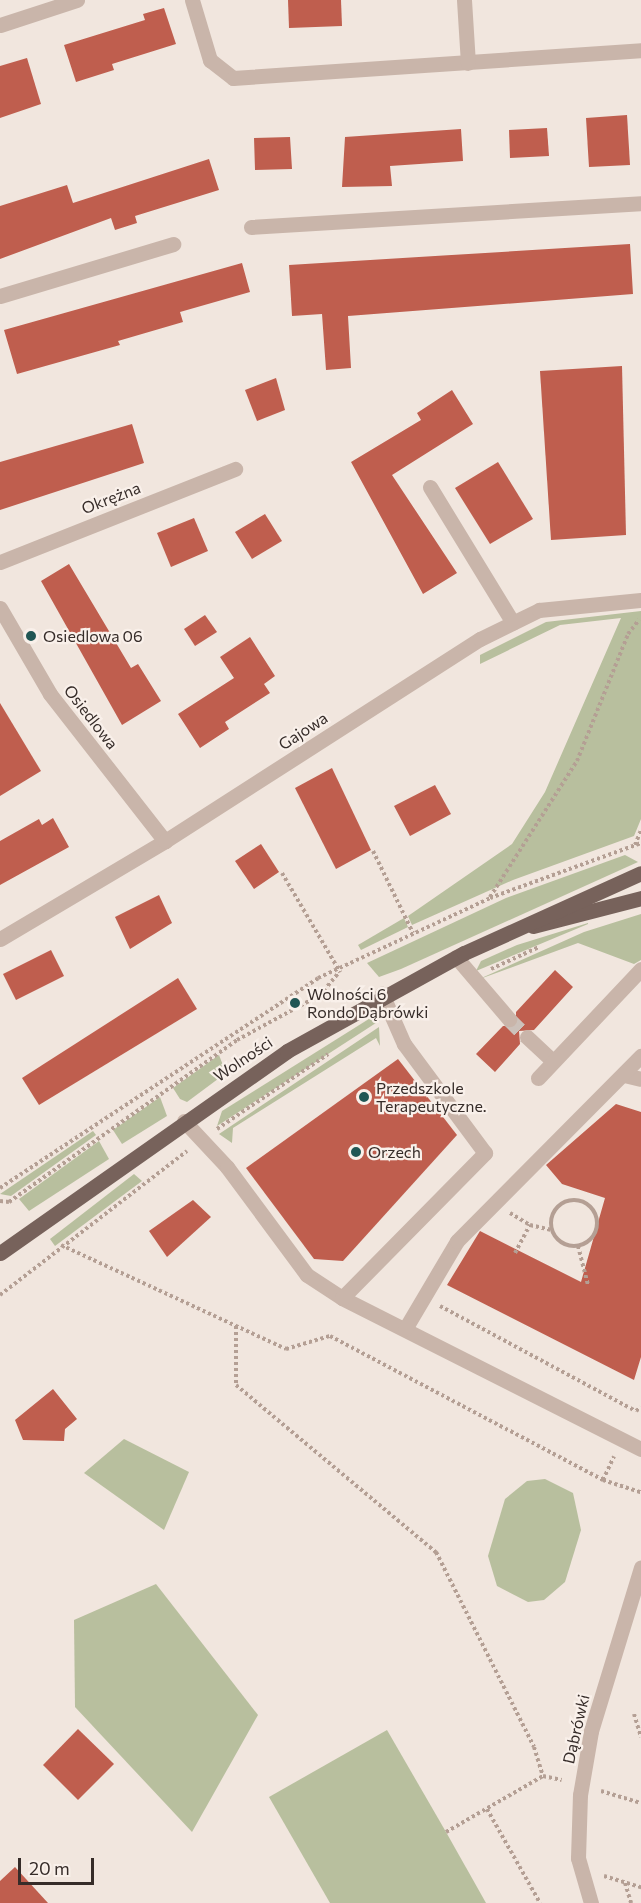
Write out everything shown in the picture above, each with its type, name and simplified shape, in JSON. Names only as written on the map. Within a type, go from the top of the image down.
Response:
[{"type":"main road","name":"Wolności","points":[[525,928],[561,905],[641,873]]},
{"type":"main road","name":"Wolności","points":[[0,1253],[184,1121],[382,994],[456,957],[525,928],[641,898]]},
{"type":"street","points":[[0,25],[77,0]]},
{"type":"street","points":[[192,0],[210,60],[233,78],[641,50]]},
{"type":"street","points":[[464,0],[468,63]]},
{"type":"street","points":[[251,227],[641,203]]},
{"type":"street","points":[[0,296],[172,244]]},
{"type":"street","name":"Okrężna","points":[[0,562],[236,469]]},
{"type":"street","points":[[430,487],[513,623]]},
{"type":"street","name":"Gajowa","points":[[0,939],[165,841],[513,623],[539,610],[641,600]]},
{"type":"street","name":"Osiedlowa","points":[[0,608],[50,694],[165,841]]},
{"type":"street","points":[[456,957],[470,978],[509,1019]]},
{"type":"street","points":[[538,1078],[641,969]]},
{"type":"street","points":[[342,1298],[485,1153],[404,1044],[382,994]]},
{"type":"street","points":[[527,1037],[553,1061]]},
{"type":"street","points":[[405,1329],[457,1241],[641,1056]]},
{"type":"street","points":[[624,1075],[641,1079]]},
{"type":"street","points":[[184,1121],[202,1140],[307,1275],[342,1298],[641,1449]]},
{"type":"street","name":"Dąbrówki","points":[[591,1903],[581,1870],[582,1785],[591,1731],[641,1567]]},
{"type":"path","points":[[490,898],[577,761],[628,634],[641,618]]},
{"type":"path","points":[[635,846],[641,830]]},
{"type":"path","points":[[0,1188],[318,978],[340,972],[414,933],[490,898],[641,843]]},
{"type":"path","points":[[373,851],[414,933]]},
{"type":"path","points":[[282,873],[340,972]]},
{"type":"path","points":[[470,978],[543,945]]},
{"type":"path","points":[[0,1201],[9,1202],[237,1040],[320,994],[340,972]]},
{"type":"path","points":[[0,1295],[61,1245],[202,1140],[334,1050]]},
{"type":"path","points":[[515,1253],[530,1225],[552,1230],[563,1244],[578,1246],[595,1232],[596,1217],[588,1204],[573,1200],[559,1206],[552,1230]]},
{"type":"path","points":[[61,1245],[286,1349],[330,1336],[603,1480],[641,1492]]},
{"type":"path","points":[[578,1246],[588,1285]]},
{"type":"path","points":[[424,1298],[636,1411],[641,1407]]},
{"type":"path","points":[[236,1326],[236,1385],[436,1552],[534,1747],[543,1776]]},
{"type":"path","points":[[634,1714],[641,1737]]},
{"type":"path","points":[[446,1832],[543,1776],[641,1803]]},
{"type":"path","points":[[487,1809],[540,1903]]},
{"type":"path","points":[[581,1870],[641,1887]]},
{"type":"path","points":[[624,1882],[631,1903]]},
{"type":"green space","points":[[641,611],[641,819],[634,836],[513,880],[412,925],[408,916],[512,844],[545,792],[621,618],[560,625],[480,664],[480,655],[546,622]]},
{"type":"green space","points":[[625,855],[638,862],[401,969],[379,977],[367,963],[506,898]]},
{"type":"green space","points":[[641,914],[641,960],[634,964],[578,943],[477,980],[584,932]]},
{"type":"green space","points":[[404,918],[408,927],[361,950],[358,945]]},
{"type":"green space","points":[[588,923],[476,971],[481,961],[517,945]]},
{"type":"green space","points":[[380,1012],[379,1021],[217,1126],[222,1111]]},
{"type":"green space","points":[[379,1027],[380,1046],[376,1038],[233,1128],[232,1143],[219,1134]]},
{"type":"green space","points":[[219,1055],[226,1073],[187,1102],[180,1099],[173,1088]]},
{"type":"green space","points":[[160,1097],[167,1116],[122,1144],[113,1130]]},
{"type":"green space","points":[[93,1131],[96,1135],[11,1196],[0,1194]]},
{"type":"green space","points":[[99,1141],[109,1159],[29,1211],[19,1199]]},
{"type":"green space","points":[[134,1174],[142,1181],[55,1246],[50,1239]]},
{"type":"green space","points":[[124,1439],[189,1472],[164,1530],[84,1473]]},
{"type":"green space","points":[[545,1479],[573,1493],[581,1530],[565,1582],[544,1600],[528,1602],[497,1586],[488,1556],[505,1499],[527,1481]]},
{"type":"green space","points":[[156,1584],[258,1715],[192,1832],[75,1707],[74,1620]]},
{"type":"green space","points":[[387,1730],[486,1903],[330,1903],[269,1797]]},
{"type":"building","points":[[288,0],[341,0],[342,26],[289,28]]},
{"type":"building","points":[[164,8],[176,44],[112,64],[114,70],[76,82],[64,45],[145,20],[143,14]]},
{"type":"building","points":[[27,58],[41,104],[0,118],[0,66]]},
{"type":"building","points":[[627,115],[630,165],[589,167],[586,118]]},
{"type":"building","points":[[547,128],[549,156],[510,158],[509,130]]},
{"type":"building","points":[[461,129],[463,161],[390,166],[392,186],[342,187],[345,137]]},
{"type":"building","points":[[290,137],[292,169],[255,170],[254,138]]},
{"type":"building","points":[[209,159],[219,190],[135,216],[137,223],[115,230],[111,218],[0,259],[0,206],[67,185],[73,203]]},
{"type":"building","points":[[630,244],[633,294],[348,316],[351,368],[326,370],[322,314],[292,316],[289,265]]},
{"type":"building","points":[[242,263],[250,292],[180,312],[183,322],[118,341],[120,345],[17,374],[4,330]]},
{"type":"building","points":[[622,366],[626,535],[551,540],[540,371]]},
{"type":"building","points":[[276,378],[285,410],[257,421],[245,390]]},
{"type":"building","points":[[452,390],[473,424],[392,475],[457,573],[423,594],[351,462],[421,420],[417,413]]},
{"type":"building","points":[[132,424],[144,463],[0,510],[0,462]]},
{"type":"building","points":[[498,462],[533,519],[490,544],[455,488]]},
{"type":"building","points":[[265,514],[282,541],[252,559],[235,532]]},
{"type":"building","points":[[194,518],[208,551],[171,567],[157,533]]},
{"type":"building","points":[[69,564],[131,668],[138,664],[161,701],[122,725],[41,581]]},
{"type":"building","points":[[205,615],[217,632],[195,646],[184,629]]},
{"type":"building","points":[[250,637],[275,676],[264,684],[270,693],[225,722],[229,729],[200,748],[178,714],[234,678],[220,657]]},
{"type":"building","points":[[0,703],[41,771],[0,796]]},
{"type":"building","points":[[332,768],[371,850],[336,869],[295,788]]},
{"type":"building","points":[[435,785],[451,814],[410,836],[394,806]]},
{"type":"building","points":[[53,818],[69,847],[0,885],[0,841],[39,819],[42,825]]},
{"type":"building","points":[[261,844],[279,872],[254,889],[235,861]]},
{"type":"building","points":[[159,895],[172,923],[130,949],[115,917]]},
{"type":"building","points":[[51,950],[64,976],[16,1000],[3,974]]},
{"type":"building","points":[[555,970],[573,987],[534,1030],[519,1031],[520,1044],[495,1072],[476,1054],[503,1026],[516,1026],[516,1012]]},
{"type":"building","points":[[178,978],[197,1009],[39,1105],[22,1078]]},
{"type":"building","name":"Orzech","points":[[398,1059],[457,1135],[343,1261],[314,1259],[246,1168]]},
{"type":"building","points":[[616,1104],[641,1112],[641,1357],[634,1380],[447,1285],[480,1231],[581,1282],[605,1198],[562,1184],[546,1165]]},
{"type":"building","points":[[193,1200],[211,1217],[167,1257],[149,1231]]},
{"type":"building","points":[[53,1389],[77,1419],[65,1429],[64,1441],[23,1440],[15,1420]]},
{"type":"building","points":[[78,1729],[114,1764],[78,1800],[43,1765]]},
{"type":"building","points":[[15,1867],[48,1903],[0,1903],[0,1881]]},
{"type":"tunnel","points":[[509,1019],[527,1037]]},
{"type":"place","name":"Osiedlowa 06","points":[[31,636]]},
{"type":"place","name":"Wolności 6 Rondo Dąbrówki","points":[[295,1003]]},
{"type":"place","name":"Przedszkole Terapeutyczne.","points":[[364,1097]]},
{"type":"place","name":"Orzech","points":[[356,1152]]}]
